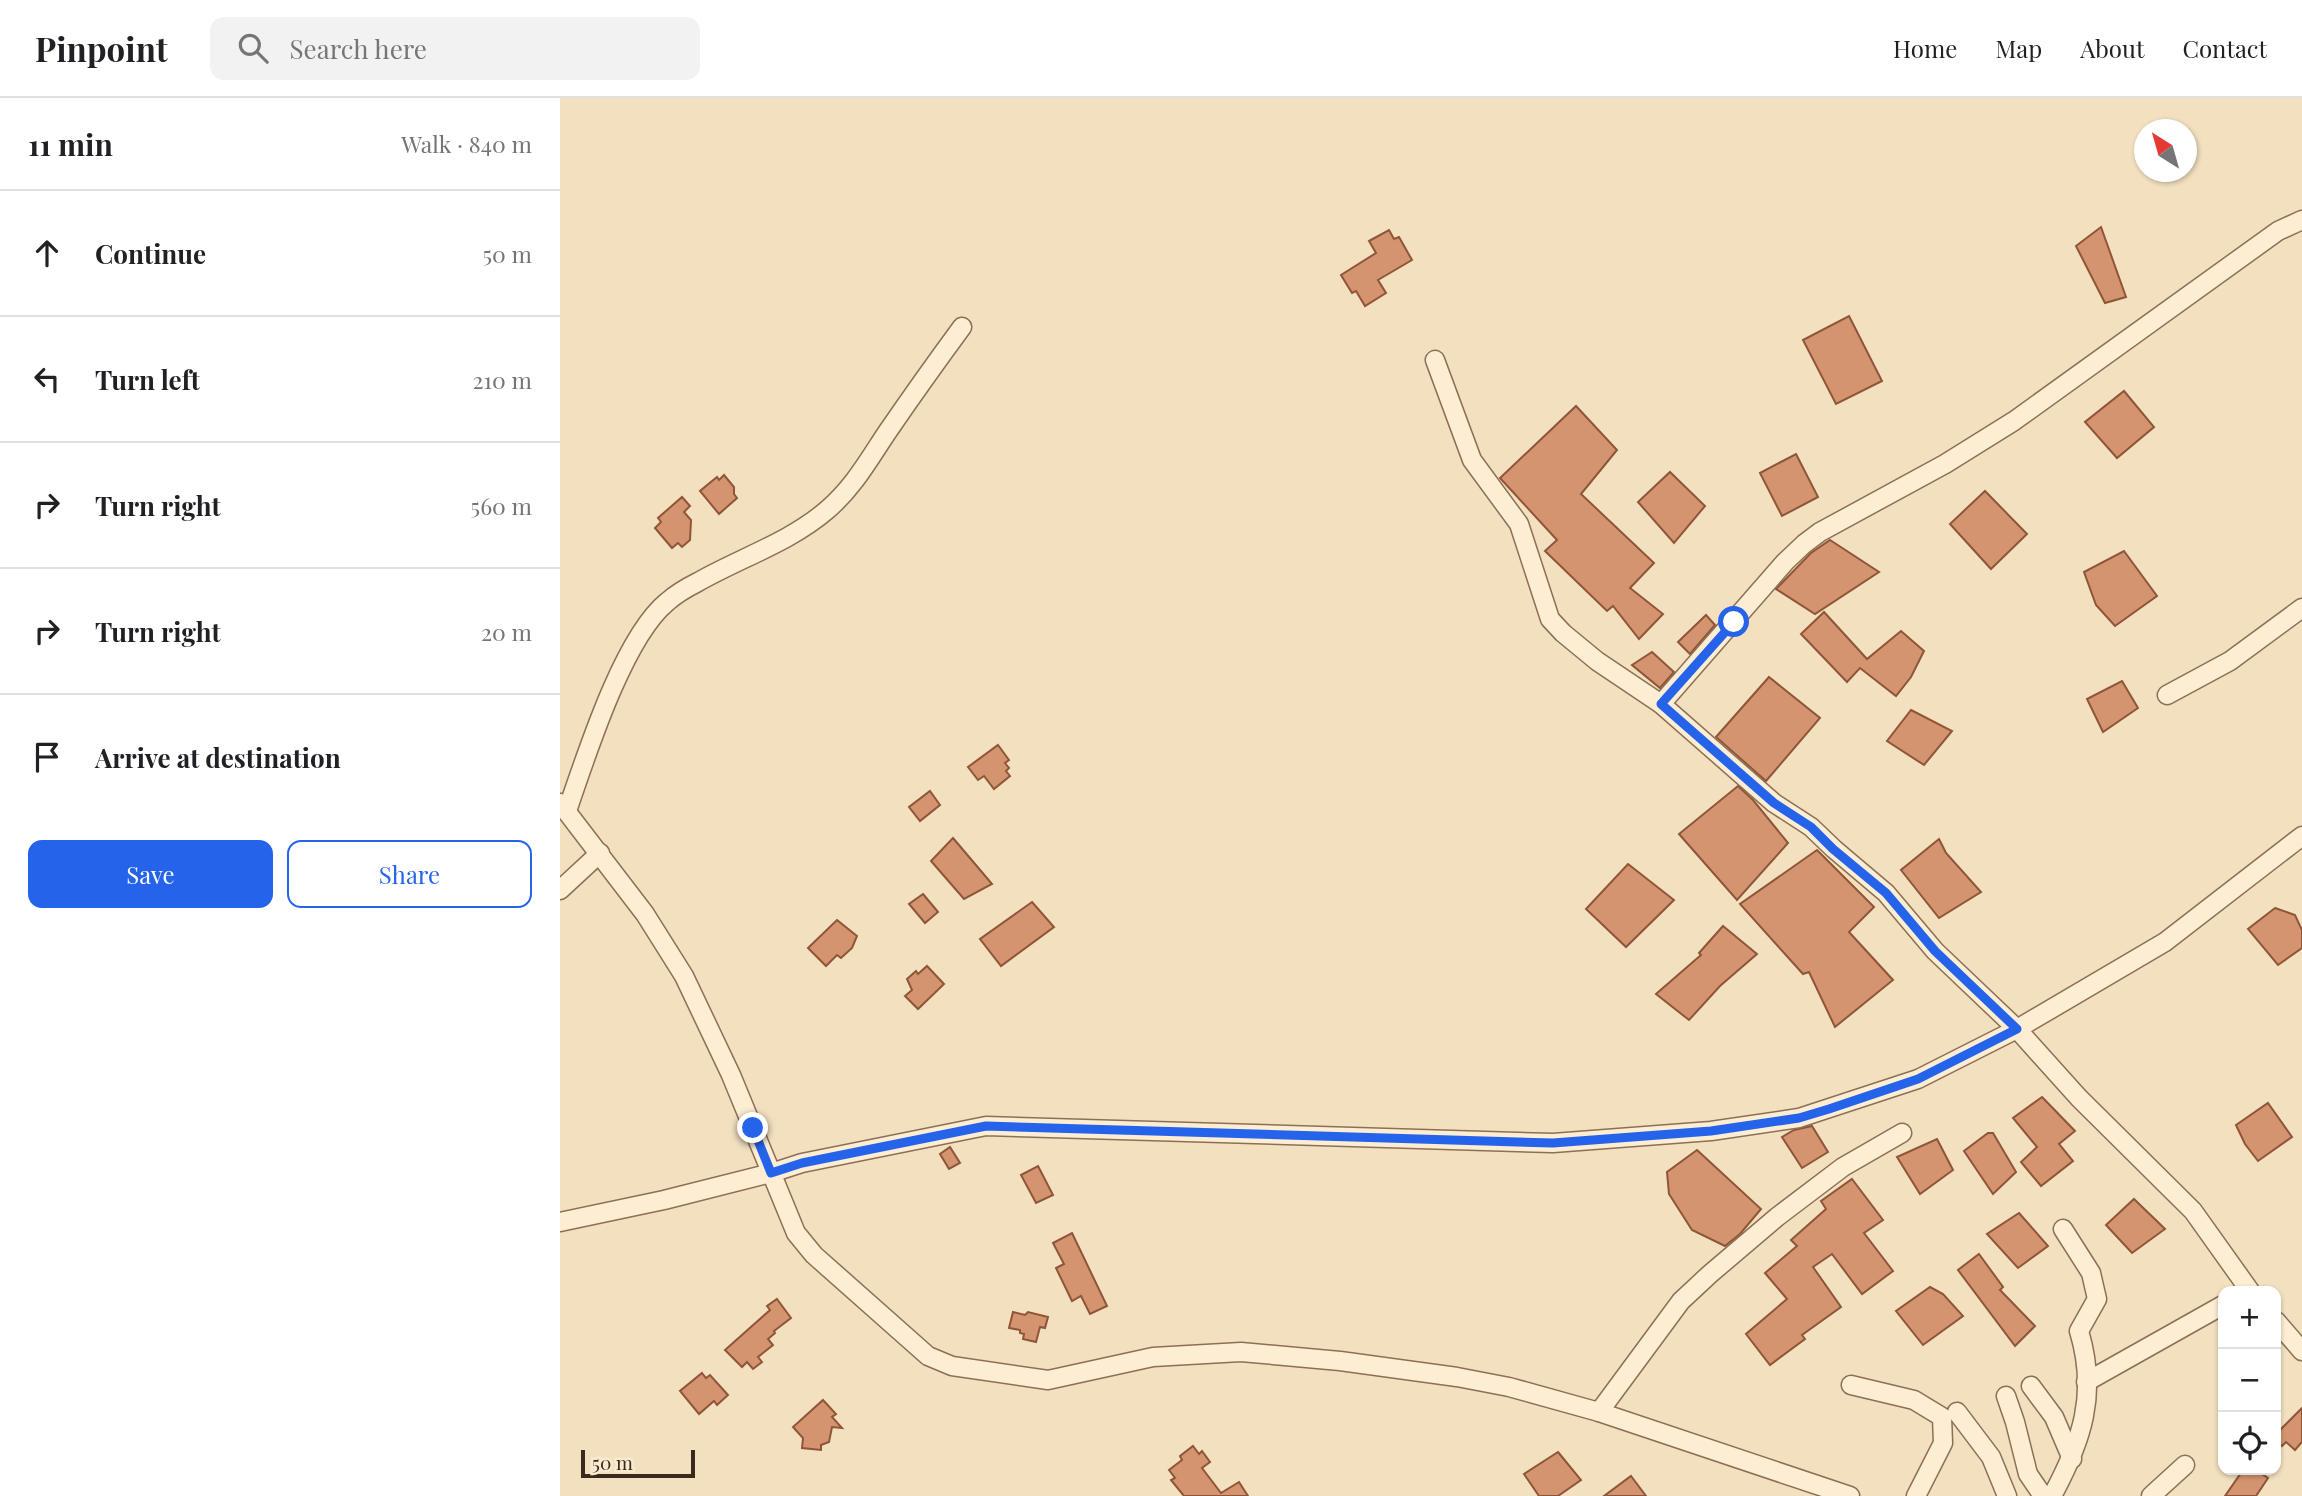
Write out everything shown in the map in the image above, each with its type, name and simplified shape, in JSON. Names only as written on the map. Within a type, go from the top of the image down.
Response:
[{"type":"street","points":[[1661,704],[1784,562],[1804,544],[1820,532],[1945,464],[2014,421],[2278,232],[2302,220]]},
{"type":"street","points":[[962,327],[886,434],[853,486],[826,511],[803,527],[697,582],[666,603],[648,624],[629,656],[606,705],[563,807],[645,914],[694,995],[731,1075],[796,1233],[814,1255],[928,1356],[952,1366],[1048,1380],[1153,1357],[1265,1353],[1457,1377],[1509,1387],[1599,1412],[1817,1491],[1850,1496]]},
{"type":"street","points":[[1435,360],[1472,460],[1519,524],[1550,619],[1597,661],[1661,704],[1774,803],[1811,827],[1886,893],[1935,951],[2017,1029],[2079,1098],[2193,1211],[2246,1286]]},
{"type":"street","points":[[2167,695],[2230,660],[2302,608]]},
{"type":"street","points":[[560,1222],[664,1200],[802,1163],[986,1126],[1553,1143],[1711,1131],[1799,1118],[1918,1079],[2017,1029],[2165,942],[2302,836]]},
{"type":"street","points":[[560,890],[600,853]]},
{"type":"street","points":[[1599,1412],[1681,1301],[1710,1274],[1777,1217],[1843,1167],[1902,1133]]},
{"type":"street","points":[[2052,1496],[2072,1459],[2086,1412],[2086,1353],[2079,1331],[2097,1299],[2091,1273],[2063,1229]]},
{"type":"street","points":[[2086,1382],[2218,1307]]},
{"type":"street","points":[[2281,1327],[2302,1351]]},
{"type":"street","points":[[1851,1385],[1914,1400],[1942,1416],[1943,1443],[1916,1496]]},
{"type":"street","points":[[2031,1386],[2054,1417],[2072,1459]]},
{"type":"street","points":[[2006,1396],[2028,1474],[2043,1496]]},
{"type":"street","points":[[1956,1412],[1991,1457],[2007,1496]]},
{"type":"street","points":[[2151,1496],[2185,1465]]},
{"type":"building","points":[[2101,227],[2126,297],[2105,303],[2076,246]]},
{"type":"building","points":[[1389,230],[1394,239],[1399,237],[1412,260],[1378,280],[1386,293],[1365,306],[1356,291],[1352,293],[1341,275],[1376,253],[1369,241]]},
{"type":"building","points":[[1849,316],[1882,381],[1836,404],[1803,340]]},
{"type":"building","points":[[2124,391],[2154,427],[2117,458],[2085,422]]},
{"type":"building","points":[[1576,406],[1617,450],[1581,494],[1654,563],[1630,588],[1663,614],[1639,639],[1613,606],[1607,611],[1545,551],[1557,540],[1500,478]]},
{"type":"building","points":[[1796,454],[1818,497],[1782,516],[1760,473]]},
{"type":"building","points":[[1670,472],[1705,506],[1674,543],[1638,502]]},
{"type":"building","points":[[724,475],[734,487],[737,498],[719,514],[700,491],[717,477],[719,480]]},
{"type":"building","points":[[1985,491],[2027,534],[1991,569],[1950,524]]},
{"type":"building","points":[[682,497],[690,506],[684,512],[691,520],[690,540],[682,547],[678,543],[672,548],[655,528],[661,522],[658,518]]},
{"type":"building","points":[[1830,540],[1879,572],[1815,614],[1776,589],[1811,553]]},
{"type":"building","points":[[2124,551],[2157,596],[2115,626],[2096,605],[2084,572]]},
{"type":"building","points":[[1824,612],[1867,659],[1901,631],[1924,651],[1911,677],[1896,696],[1860,668],[1847,682],[1801,634]]},
{"type":"building","points":[[1706,615],[1715,625],[1690,654],[1678,642]]},
{"type":"building","points":[[1652,652],[1674,672],[1660,688],[1632,665]]},
{"type":"building","points":[[1769,677],[1820,718],[1766,781],[1716,737]]},
{"type":"building","points":[[2122,681],[2138,708],[2103,732],[2087,699]]},
{"type":"building","points":[[1911,710],[1952,731],[1924,765],[1887,741]]},
{"type":"building","points":[[998,745],[1009,760],[1005,763],[1010,776],[994,789],[984,776],[978,780],[968,767]]},
{"type":"building","points":[[1738,786],[1788,843],[1737,900],[1679,834]]},
{"type":"building","points":[[930,791],[940,805],[920,821],[909,807]]},
{"type":"building","points":[[953,838],[992,884],[964,899],[931,861]]},
{"type":"building","points":[[1939,839],[1946,853],[1981,892],[1939,918],[1901,870]]},
{"type":"building","points":[[1817,850],[1874,907],[1849,932],[1893,980],[1835,1027],[1809,972],[1803,974],[1740,904]]},
{"type":"building","points":[[1628,864],[1674,900],[1626,947],[1586,909]]},
{"type":"building","points":[[923,894],[938,912],[925,923],[909,904]]},
{"type":"building","points":[[1032,902],[1054,927],[1001,966],[980,939]]},
{"type":"building","points":[[2275,908],[2295,915],[2302,930],[2302,948],[2278,965],[2248,929]]},
{"type":"building","points":[[837,920],[857,936],[852,948],[841,958],[837,955],[826,966],[808,948]]},
{"type":"building","points":[[1723,926],[1757,954],[1720,986],[1689,1020],[1656,994],[1701,955],[1699,953]]},
{"type":"building","points":[[927,966],[944,984],[918,1009],[905,996],[912,990],[907,979]]},
{"type":"building","points":[[2042,1097],[2075,1131],[2059,1144],[2073,1161],[2041,1186],[2021,1162],[2037,1147],[2013,1118]]},
{"type":"building","points":[[2268,1103],[2292,1137],[2258,1161],[2245,1144],[2236,1125]]},
{"type":"building","points":[[1812,1126],[1828,1152],[1802,1168],[1782,1137],[1794,1130]]},
{"type":"building","points":[[1988,1133],[1993,1133],[2016,1172],[1993,1194],[1964,1151]]},
{"type":"building","points":[[1937,1139],[1953,1170],[1920,1194],[1897,1157]]},
{"type":"building","points":[[950,1147],[960,1163],[949,1169],[940,1154]]},
{"type":"building","points":[[1697,1150],[1761,1209],[1740,1234],[1725,1246],[1692,1230],[1669,1194],[1667,1172]]},
{"type":"building","points":[[1038,1166],[1053,1195],[1036,1203],[1021,1175]]},
{"type":"building","points":[[1852,1179],[1883,1220],[1864,1233],[1893,1271],[1862,1294],[1832,1254],[1813,1267],[1841,1307],[1802,1335],[1805,1339],[1770,1365],[1746,1334],[1787,1299],[1765,1273],[1797,1246],[1791,1240],[1826,1209],[1821,1201]]},
{"type":"building","points":[[2134,1199],[2165,1229],[2132,1253],[2106,1225]]},
{"type":"building","points":[[2019,1213],[2048,1246],[2018,1268],[1987,1234]]},
{"type":"building","points":[[1072,1233],[1107,1306],[1090,1314],[1081,1296],[1072,1301],[1056,1268],[1064,1264],[1053,1243]]},
{"type":"building","points":[[1979,1254],[2003,1287],[2000,1290],[2035,1326],[2015,1346],[1958,1270]]},
{"type":"building","points":[[1930,1287],[1943,1294],[1963,1316],[1923,1345],[1896,1311]]},
{"type":"building","points":[[777,1299],[791,1318],[768,1339],[773,1345],[758,1357],[762,1362],[753,1369],[747,1362],[742,1367],[725,1350],[770,1310],[767,1306]]},
{"type":"building","points":[[1013,1312],[1025,1315],[1028,1312],[1048,1317],[1045,1328],[1040,1327],[1036,1342],[1023,1339],[1024,1334],[1020,1333],[1020,1330],[1009,1328]]},
{"type":"building","points":[[702,1373],[706,1378],[710,1375],[728,1395],[717,1405],[714,1401],[699,1414],[680,1391]]},
{"type":"building","points":[[823,1400],[836,1414],[832,1417],[842,1428],[832,1427],[829,1442],[821,1445],[821,1450],[802,1448],[803,1438],[793,1427]]},
{"type":"building","points":[[2302,1408],[2302,1442],[2295,1450],[2286,1442],[2281,1445],[2281,1429]]},
{"type":"building","points":[[1193,1446],[1199,1454],[1202,1451],[1210,1462],[1202,1468],[1221,1493],[1239,1482],[1248,1496],[1184,1496],[1171,1480],[1175,1478],[1169,1470],[1182,1460],[1180,1456]]},
{"type":"building","points":[[1558,1452],[1581,1480],[1558,1496],[1539,1496],[1524,1474]]},
{"type":"building","points":[[2240,1475],[2264,1475],[2268,1478],[2256,1496],[2225,1496]]},
{"type":"building","points":[[1631,1476],[1646,1496],[1604,1496]]},
{"type":"route","points":[[753,1128],[771,1173],[802,1163],[986,1126],[1553,1143],[1711,1131],[1799,1118],[1829,1109],[1918,1079],[2017,1029],[1935,951],[1886,893],[1811,827],[1774,803],[1661,704],[1734,622]]}]
